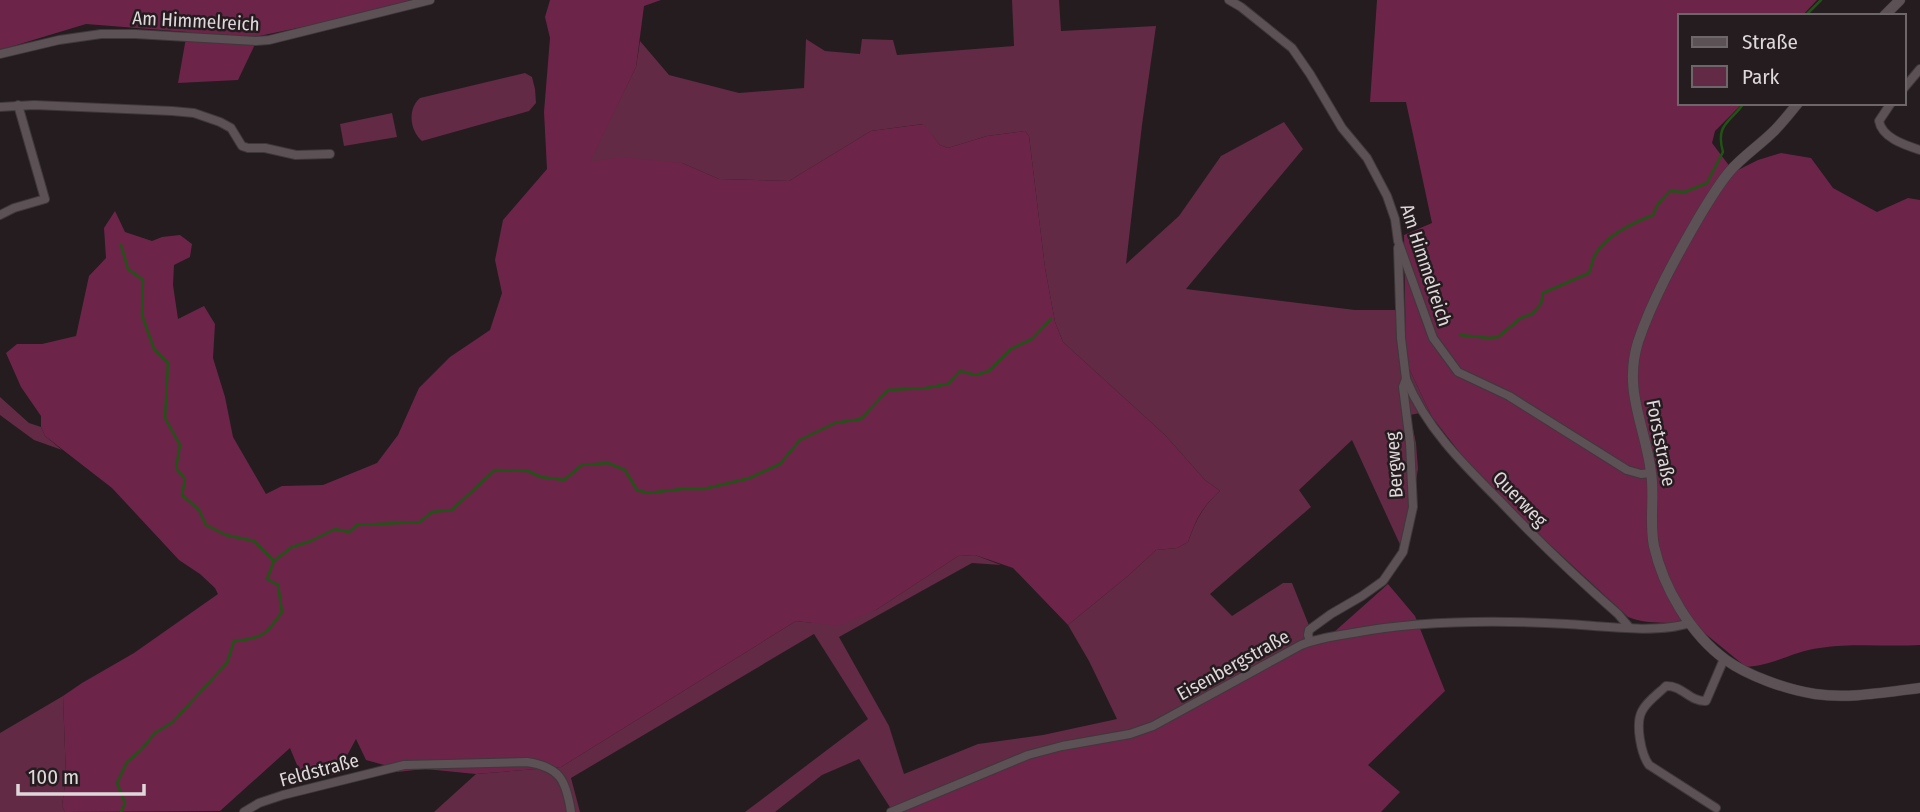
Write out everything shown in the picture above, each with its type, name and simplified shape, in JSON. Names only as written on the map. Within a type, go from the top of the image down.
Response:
[{"type":"street","name":"Am Himmelreich","points":[[0,54],[47,42],[101,34],[269,40],[430,0]]},
{"type":"street","name":"Am Himmelreich","points":[[1228,0],[1241,7],[1292,48],[1342,128],[1367,158],[1379,178],[1395,219],[1398,241],[1433,338],[1458,372],[1509,396],[1627,470],[1641,474],[1651,473]]},
{"type":"street","points":[[1886,14],[1900,0]]},
{"type":"street","points":[[1906,86],[1920,69]]},
{"type":"street","points":[[0,107],[18,105],[194,113],[231,128],[242,146],[247,148],[265,148],[296,155],[330,155]]},
{"type":"street","points":[[0,215],[45,199],[18,105]]},
{"type":"street","name":"Forststraße","points":[[1796,105],[1776,130],[1731,170],[1713,194],[1681,249],[1639,341],[1631,377],[1651,473],[1654,543],[1661,573],[1689,623],[1724,659],[1776,683],[1815,694],[1854,695],[1920,688]]},
{"type":"street","points":[[1890,105],[1879,121],[1881,129],[1907,146],[1920,150]]},
{"type":"street","name":"Bergweg","points":[[1310,641],[1310,630],[1383,581],[1403,552],[1413,508],[1410,443],[1403,387],[1406,379],[1401,338],[1398,241]]},
{"type":"street","name":"Querweg","points":[[1406,379],[1413,396],[1443,441],[1535,537],[1629,627]]},
{"type":"street","name":"Eisenbergstraße","points":[[891,812],[1028,755],[1130,734],[1153,726],[1310,641],[1385,628],[1449,623],[1668,629],[1689,623]]},
{"type":"street","points":[[1716,808],[1649,765],[1641,748],[1639,721],[1644,707],[1665,686],[1676,687],[1698,701],[1706,701],[1724,659]]},
{"type":"street","name":"Feldstraße","points":[[244,812],[284,794],[404,765],[527,762],[556,771],[568,793],[571,812]]},
{"type":"green space","points":[[1012,0],[1059,0],[1061,31],[1156,26],[1126,264],[1179,216],[1221,156],[1284,122],[1303,149],[1186,289],[1355,310],[1405,310],[1406,362],[1432,417],[1420,413],[1410,415],[1418,469],[1403,551],[1352,440],[1299,490],[1311,507],[1210,594],[1232,616],[1283,583],[1292,583],[1316,643],[1155,729],[893,812],[859,759],[822,775],[775,812],[745,812],[868,719],[814,634],[571,778],[580,812],[434,812],[476,774],[561,767],[796,621],[814,623],[876,610],[958,556],[975,555],[1001,565],[972,563],[839,637],[889,726],[904,774],[978,744],[1043,735],[1117,719],[1068,625],[1156,550],[1177,548],[1188,542],[1200,514],[1220,491],[1205,480],[1165,435],[1063,342],[1055,322],[1045,268],[1029,136],[1025,131],[987,136],[948,148],[940,145],[923,124],[871,131],[789,181],[719,179],[682,163],[589,162],[636,67],[640,41],[669,75],[739,93],[804,88],[806,39],[825,51],[860,54],[862,39],[893,40],[897,55],[1014,46]]},
{"type":"green space","points":[[525,73],[532,77],[535,89],[536,103],[529,111],[422,141],[415,132],[412,114],[420,98]]},
{"type":"green space","points":[[392,113],[397,137],[344,146],[340,124]]},
{"type":"green space","points":[[0,397],[29,423],[41,427],[45,436],[62,450],[34,440],[0,415]]},
{"type":"green space","points":[[63,696],[66,777],[62,806],[65,812],[0,812],[0,733]]},
{"type":"shaded area","points":[[0,0],[411,0],[360,15],[259,36],[238,80],[178,83],[187,32],[86,24],[0,50]]},
{"type":"shaded area","points":[[550,0],[661,0],[644,6],[636,67],[590,162],[621,157],[682,163],[719,179],[789,181],[871,131],[924,124],[940,145],[948,148],[987,136],[1025,131],[1029,136],[1045,268],[1055,322],[1063,342],[1165,435],[1205,480],[1220,491],[1200,514],[1188,542],[1177,548],[1156,550],[1068,625],[1013,568],[975,555],[958,556],[876,610],[838,626],[796,621],[561,767],[476,774],[425,769],[387,773],[384,765],[366,760],[356,739],[337,774],[304,782],[290,748],[220,811],[65,812],[62,806],[66,777],[63,696],[134,653],[218,594],[200,574],[179,560],[112,488],[45,436],[41,427],[41,416],[21,387],[6,353],[17,344],[42,344],[76,336],[89,276],[106,258],[104,228],[115,211],[125,232],[152,241],[180,235],[192,244],[190,257],[174,265],[173,285],[178,319],[204,306],[215,324],[213,358],[233,437],[266,494],[282,486],[323,485],[377,463],[398,435],[419,388],[450,357],[490,330],[502,293],[495,260],[503,220],[547,169],[544,112],[550,38],[545,17]]},
{"type":"shaded area","points":[[1377,0],[1817,0],[1804,14],[1678,14],[1678,105],[1741,105],[1715,131],[1712,143],[1734,172],[1758,160],[1781,153],[1811,158],[1833,188],[1877,212],[1908,198],[1920,200],[1920,645],[1820,648],[1746,667],[1697,627],[1628,617],[1535,531],[1467,462],[1432,417],[1406,362],[1404,235],[1432,223],[1406,102],[1370,102]]},
{"type":"shaded area","points":[[1388,584],[1415,616],[1445,691],[1368,765],[1400,792],[1381,812],[899,812],[1043,753],[1155,729],[1302,648],[1324,641]]},
{"type":"waterway","points":[[1807,14],[1821,0]]},
{"type":"waterway","points":[[1460,335],[1498,337],[1521,318],[1532,314],[1541,304],[1543,293],[1589,273],[1599,249],[1628,226],[1653,215],[1658,204],[1670,191],[1685,192],[1707,183],[1723,152],[1722,129],[1742,105]]},
{"type":"waterway","points":[[121,245],[128,269],[143,280],[142,315],[154,349],[168,363],[165,418],[180,445],[176,468],[185,479],[182,495],[199,510],[206,525],[226,535],[254,541],[273,560]]},
{"type":"waterway","points":[[121,812],[125,803],[117,783],[127,762],[155,733],[173,722],[227,663],[234,641],[263,634],[282,612],[278,585],[267,579],[274,561],[292,547],[335,529],[349,532],[357,525],[420,522],[432,512],[452,510],[495,470],[528,471],[541,477],[564,480],[582,465],[608,463],[625,470],[637,490],[648,493],[704,489],[750,478],[780,464],[800,440],[835,423],[861,419],[888,390],[948,384],[960,371],[976,375],[989,371],[1011,349],[1032,339],[1051,319]]}]
